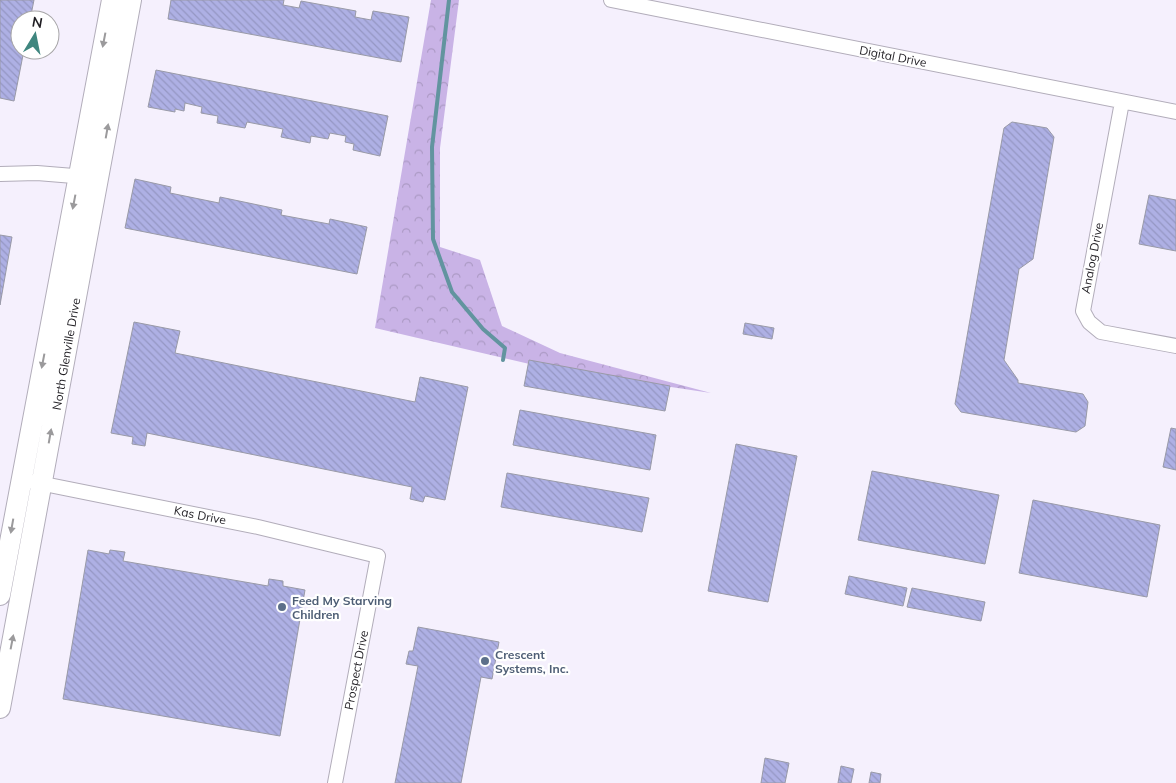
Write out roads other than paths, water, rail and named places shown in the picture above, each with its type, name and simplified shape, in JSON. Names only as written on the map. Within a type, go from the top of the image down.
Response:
[{"type":"street","name":"North Glenville Drive","points":[[0,708],[42,484],[88,178],[112,0]]},
{"type":"street","name":"North Glenville Drive","points":[[0,595],[21,478],[88,178],[131,0]]},
{"type":"street","name":"Digital Drive","points":[[611,0],[1176,112]]},
{"type":"street","name":"Analog Drive","points":[[1122,102],[1083,311],[1089,322],[1101,332],[1176,346]]},
{"type":"street","points":[[0,174],[37,173],[88,178]]},
{"type":"street","name":"Kas Drive","points":[[21,478],[42,484],[258,527],[378,556]]},
{"type":"street","name":"Prospect Drive","points":[[335,783],[378,556]]},
{"type":"waterway","points":[[449,0],[432,147],[433,239],[452,292],[483,329],[505,348],[503,360]]},
{"type":"place","name":"Feed My Starving Children","points":[[282,607]]},
{"type":"place","name":"Crescent Systems, Inc.","points":[[485,661]]}]
